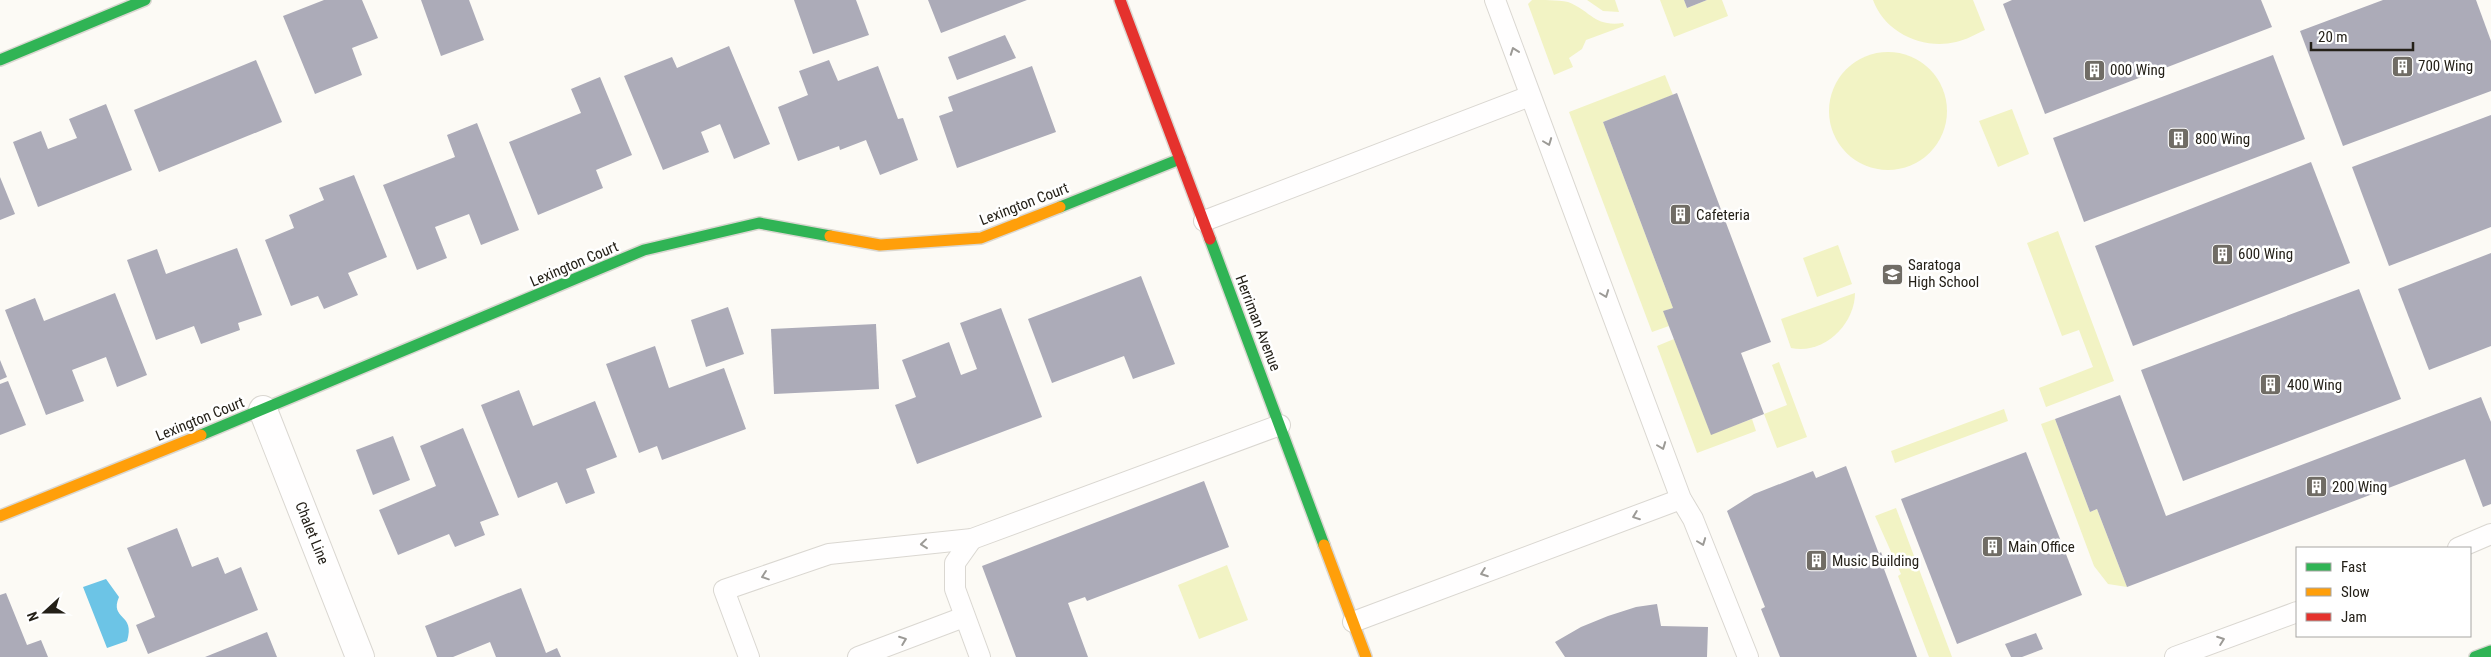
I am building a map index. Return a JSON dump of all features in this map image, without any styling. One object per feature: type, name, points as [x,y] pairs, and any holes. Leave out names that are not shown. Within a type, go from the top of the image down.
[{"type":"street","points":[[0,60],[146,0]]},
{"type":"street","name":"Herriman Avenue","points":[[1120,0],[1366,657]]},
{"type":"street","name":"Lexington Court","points":[[0,516],[263,410],[644,250],[759,223],[880,245],[981,238],[1180,159]]},
{"type":"street","name":"Chalet Line","points":[[263,410],[360,657]]},
{"type":"street","points":[[2475,657],[2491,651]]},
{"type":"lane","points":[[1495,0],[1681,498],[1693,519],[1748,657]]},
{"type":"lane","points":[[1204,221],[1530,96]]},
{"type":"lane","points":[[749,657],[724,590],[829,554],[972,539],[1280,425]]},
{"type":"lane","points":[[1353,622],[1681,498]]},
{"type":"lane","points":[[2460,547],[2491,534]]},
{"type":"lane","points":[[972,539],[955,563],[956,589],[964,617],[980,657]]},
{"type":"lane","points":[[2175,657],[2296,612]]},
{"type":"lane","points":[[858,657],[964,617]]},
{"type":"green space","points":[[1532,0],[1568,2],[1605,23],[1623,23],[1624,26],[1586,40],[1582,49],[1569,58],[1573,67],[1554,75],[1528,4]]},
{"type":"green space","points":[[1587,0],[1615,0],[1619,12],[1603,11]]},
{"type":"green space","points":[[1660,0],[1684,0],[1687,8],[1707,0],[1722,0],[1728,16],[1674,37]]},
{"type":"green space","points":[[1873,0],[1973,0],[1985,30],[1956,42],[1943,44],[1918,41],[1896,30],[1886,22]]},
{"type":"green space","points":[[1888,52],[1911,56],[1930,69],[1943,88],[1947,111],[1943,134],[1930,153],[1911,166],[1888,170],[1865,166],[1846,153],[1833,134],[1829,111],[1833,88],[1846,69],[1865,56]]},
{"type":"green space","points":[[1665,75],[1673,95],[1603,122],[1673,308],[1664,311],[1669,326],[1652,332],[1569,112]]},
{"type":"green space","points":[[2012,109],[2029,154],[1998,167],[1979,121]]},
{"type":"green space","points":[[2058,231],[2114,381],[2046,407],[2039,388],[2093,367],[2079,330],[2062,336],[2027,243]]},
{"type":"green space","points":[[1838,245],[1852,284],[1817,297],[1803,258]]},
{"type":"green space","points":[[1855,293],[1854,305],[1850,316],[1835,335],[1815,347],[1791,348],[1781,319]]},
{"type":"green space","points":[[1674,339],[1711,434],[1752,419],[1756,431],[1697,453],[1657,346]]},
{"type":"green space","points":[[1779,362],[1807,437],[1777,448],[1764,414],[1787,405],[1772,365]]},
{"type":"green space","points":[[2004,409],[2008,421],[1895,463],[1891,451]]},
{"type":"green space","points":[[2055,419],[2090,512],[2097,509],[2127,587],[2108,584],[2094,566],[2041,424]]},
{"type":"green space","points":[[1896,508],[1952,657],[1929,657],[1898,576],[1901,574],[1875,516]]},
{"type":"green space","points":[[1227,565],[1248,620],[1199,639],[1178,585]]},
{"type":"water","points":[[106,579],[119,597],[117,610],[126,621],[129,632],[127,641],[107,648],[83,587]]},
{"type":"building","points":[[324,0],[362,0],[378,38],[352,48],[362,75],[315,94],[283,16]]},
{"type":"building","points":[[421,0],[469,0],[484,40],[441,56]]},
{"type":"building","points":[[794,0],[856,0],[869,35],[813,54]]},
{"type":"building","points":[[928,0],[1027,0],[941,33]]},
{"type":"building","points":[[1684,0],[1707,0],[1687,8]]},
{"type":"building","name":"000 Wing","points":[[2012,0],[2261,0],[2272,27],[2045,114],[2003,4]]},
{"type":"building","name":"700 Wing","points":[[2383,0],[2476,0],[2491,41],[2491,91],[2343,146],[2300,31]]},
{"type":"building","points":[[1005,35],[1016,58],[957,80],[948,57]]},
{"type":"building","points":[[729,46],[770,144],[734,159],[720,124],[701,132],[709,152],[663,170],[624,76],[672,57],[677,68]]},
{"type":"building","name":"800 Wing","points":[[2273,55],[2305,139],[2084,222],[2053,138]]},
{"type":"building","points":[[256,60],[282,122],[159,172],[134,110]]},
{"type":"building","points":[[829,60],[838,81],[878,66],[898,119],[903,118],[918,160],[880,175],[866,140],[840,150],[839,146],[798,161],[778,107],[808,95],[799,71]]},
{"type":"building","points":[[1032,66],[1056,132],[957,168],[939,116],[953,111],[948,97]]},
{"type":"building","points":[[600,77],[632,155],[596,170],[603,188],[538,215],[509,142],[581,113],[571,89]]},
{"type":"building","name":"Cafeteria","points":[[1677,93],[1771,342],[1741,353],[1764,414],[1711,435],[1663,311],[1673,308],[1603,122]]},
{"type":"building","points":[[106,104],[132,170],[38,207],[13,142],[41,131],[48,149],[77,138],[69,119]]},
{"type":"building","points":[[2491,115],[2491,227],[2389,266],[2352,167]]},
{"type":"building","points":[[477,123],[519,230],[481,245],[469,214],[435,227],[447,258],[417,270],[383,185],[455,157],[447,135]]},
{"type":"building","name":"600 Wing","points":[[2311,162],[2350,263],[2133,346],[2095,246]]},
{"type":"building","points":[[354,175],[387,257],[348,273],[358,295],[324,309],[318,296],[291,306],[265,240],[294,228],[289,215],[324,200],[319,188]]},
{"type":"building","points":[[0,177],[15,214],[0,220]]},
{"type":"building","points":[[237,248],[262,315],[238,323],[240,330],[201,344],[194,326],[156,340],[127,260],[157,249],[166,274]]},
{"type":"building","points":[[2491,253],[2491,346],[2429,370],[2398,289]]},
{"type":"building","points":[[1141,276],[1175,364],[1133,379],[1124,356],[1052,383],[1028,319]]},
{"type":"building","name":"400 Wing","points":[[2359,289],[2401,399],[2183,481],[2141,370]]},
{"type":"building","points":[[115,293],[147,375],[117,387],[106,357],[72,370],[84,401],[46,415],[5,310],[35,298],[44,321]]},
{"type":"building","points":[[728,307],[744,354],[706,367],[691,320]]},
{"type":"building","points":[[1001,308],[1042,417],[917,464],[895,405],[916,397],[902,360],[949,342],[961,375],[977,369],[960,323]]},
{"type":"building","points":[[876,324],[879,389],[774,394],[771,329]]},
{"type":"building","points":[[655,346],[669,388],[724,368],[746,429],[662,460],[657,446],[639,453],[606,364]]},
{"type":"building","points":[[0,360],[7,377],[0,380]]},
{"type":"building","points":[[8,381],[26,425],[0,435],[0,384]]},
{"type":"building","points":[[519,390],[533,426],[595,401],[617,457],[586,469],[595,493],[566,504],[557,482],[518,498],[481,405]]},
{"type":"building","name":"200 Wing","points":[[2120,395],[2166,516],[2481,397],[2491,422],[2491,504],[2483,507],[2465,459],[2127,587],[2097,509],[2090,512],[2055,419]]},
{"type":"building","points":[[463,428],[499,515],[480,522],[485,535],[455,547],[449,534],[398,555],[379,510],[436,486],[420,446]]},
{"type":"building","points":[[393,436],[410,480],[373,495],[356,450]]},
{"type":"building","name":"Main Office","points":[[2026,452],[2082,595],[1957,644],[1901,499]]},
{"type":"building","name":"Music Building","points":[[1846,466],[1879,554],[1881,552],[1887,568],[1884,569],[1917,657],[1780,657],[1761,609],[1765,607],[1727,511],[1754,494],[1813,471],[1816,478]]},
{"type":"building","points":[[1204,481],[1229,547],[1087,601],[1085,597],[1068,603],[1088,657],[1016,657],[982,566]]},
{"type":"building","points":[[177,528],[192,567],[218,557],[225,574],[241,567],[258,610],[148,654],[136,625],[155,617],[127,548]]},
{"type":"building","points":[[521,588],[546,653],[557,648],[561,657],[496,657],[490,642],[453,657],[437,657],[425,626]]},
{"type":"building","points":[[6,593],[27,645],[41,640],[48,657],[0,657],[0,595]]},
{"type":"building","points":[[1657,604],[1661,626],[1708,627],[1707,657],[1565,657],[1555,642],[1581,627],[1608,616],[1636,607]]},
{"type":"building","points":[[267,632],[277,657],[205,657]]},
{"type":"building","points":[[2036,633],[2043,649],[2022,657],[2011,657],[2005,644]]},
{"type":"traffic: fast","points":[[0,60],[145,0]]},
{"type":"traffic: fast","points":[[1060,207],[1180,159]]},
{"type":"traffic: fast","points":[[201,435],[644,250],[759,223],[830,236]]},
{"type":"traffic: fast","points":[[1210,239],[1324,545]]},
{"type":"traffic: fast","points":[[2475,657],[2491,651]]},
{"type":"traffic: slow","points":[[830,236],[880,245],[981,238],[1060,207]]},
{"type":"traffic: slow","points":[[0,516],[201,435]]},
{"type":"traffic: slow","points":[[1324,545],[1366,657]]},
{"type":"traffic: jam","points":[[1120,0],[1210,239]]},
{"type":"place","name":"700 Wing","points":[[2402,66]]},
{"type":"place","name":"000 Wing","points":[[2094,70]]},
{"type":"place","name":"800 Wing","points":[[2179,139]]},
{"type":"place","name":"Cafeteria","points":[[1680,215]]},
{"type":"place","name":"600 Wing","points":[[2222,254]]},
{"type":"place","name":"Saratoga High School","points":[[1892,274]]},
{"type":"place","name":"400 Wing","points":[[2271,385]]},
{"type":"place","name":"200 Wing","points":[[2316,487]]},
{"type":"place","name":"Main Office","points":[[1992,547]]},
{"type":"place","name":"Music Building","points":[[1816,561]]}]
